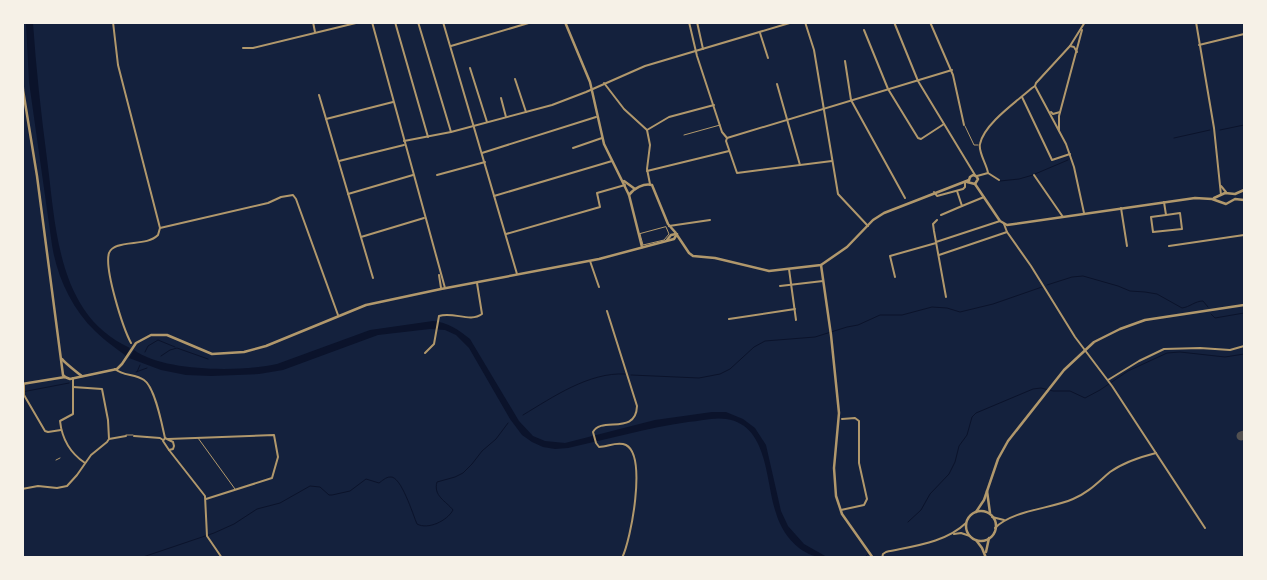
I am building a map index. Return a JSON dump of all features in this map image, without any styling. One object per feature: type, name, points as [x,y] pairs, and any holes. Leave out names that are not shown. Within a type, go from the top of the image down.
[{"type":"street","points":[[113,22],[118,64],[160,228],[158,235],[152,240],[119,245],[109,253],[110,275],[123,324],[131,343]]},
{"type":"street","points":[[313,22],[316,33]]},
{"type":"street","points":[[243,48],[253,48],[360,22]]},
{"type":"street","points":[[372,22],[443,288]]},
{"type":"street","points":[[395,22],[428,137]]},
{"type":"street","points":[[418,22],[451,132]]},
{"type":"street","points":[[443,22],[517,275]]},
{"type":"street","points":[[450,46],[532,22]]},
{"type":"street","points":[[565,22],[588,77],[602,138],[623,180],[635,189]]},
{"type":"street","points":[[690,22],[696,50],[720,125],[727,138],[729,152],[737,173],[832,161]]},
{"type":"street","points":[[697,22],[703,49]]},
{"type":"street","points":[[339,161],[552,105],[638,68],[793,22]]},
{"type":"street","points":[[805,22],[814,50],[839,196],[868,226]]},
{"type":"street","points":[[894,22],[918,79],[977,179],[983,195],[1004,224],[1007,232],[1036,274],[1081,347],[1108,380],[1205,528]]},
{"type":"street","points":[[930,22],[952,70],[966,131],[974,145],[979,145]]},
{"type":"street","points":[[999,180],[988,174],[979,145],[982,135],[1022,96],[1036,86],[1036,83],[1070,46],[1085,22]]},
{"type":"street","points":[[1196,22],[1214,128],[1221,186],[1220,199],[1222,202]]},
{"type":"street","points":[[1060,132],[1058,120],[1082,28]]},
{"type":"street","points":[[864,30],[888,89],[919,138],[944,124]]},
{"type":"street","points":[[760,33],[768,58]]},
{"type":"street","points":[[1199,45],[1244,34]]},
{"type":"street","points":[[1070,46],[1074,47],[1077,52]]},
{"type":"street","points":[[845,61],[851,100],[907,203]]},
{"type":"street","points":[[943,71],[949,64]]},
{"type":"street","points":[[470,68],[487,122]]},
{"type":"street","points":[[727,138],[943,71],[952,70]]},
{"type":"street","points":[[22,75],[23,91],[38,176],[62,371],[72,386],[101,388],[108,420],[109,439],[108,442],[91,455],[70,484],[64,487],[38,486],[22,489]]},
{"type":"street","points":[[516,79],[526,112]]},
{"type":"street","points":[[604,84],[623,109],[647,130],[650,145],[647,171],[650,184],[654,187],[669,226],[677,234],[688,253],[693,256],[717,257],[766,271],[821,266],[848,247],[868,226],[884,213],[928,194],[988,174]]},
{"type":"street","points":[[778,84],[800,165]]},
{"type":"street","points":[[1036,86],[1070,154],[1084,213]]},
{"type":"street","points":[[319,95],[373,278]]},
{"type":"street","points":[[1022,96],[1052,160],[1070,154]]},
{"type":"street","points":[[501,98],[506,117]]},
{"type":"street","points":[[326,119],[393,102]]},
{"type":"street","points":[[647,130],[669,117],[714,105]]},
{"type":"street","points":[[1049,111],[1053,114],[1061,112]]},
{"type":"street","points":[[482,154],[596,117]]},
{"type":"street","points":[[684,136],[720,125]]},
{"type":"street","points":[[573,148],[602,138]]},
{"type":"street","points":[[647,171],[729,152]]},
{"type":"street","points":[[494,196],[612,161]]},
{"type":"street","points":[[437,175],[484,162]]},
{"type":"street","points":[[348,194],[413,175]]},
{"type":"street","points":[[1034,175],[1063,216]]},
{"type":"street","points":[[958,184],[969,181],[971,176],[977,179]]},
{"type":"street","points":[[934,192],[938,196],[956,191],[965,188],[965,182]]},
{"type":"street","points":[[627,184],[642,247]]},
{"type":"street","points":[[505,234],[600,207],[596,193],[627,184]]},
{"type":"street","points":[[629,195],[635,189],[650,184]]},
{"type":"street","points":[[1221,186],[1226,192],[1235,194],[1244,190]]},
{"type":"street","points":[[956,191],[962,206]]},
{"type":"street","points":[[1212,199],[1226,192]]},
{"type":"street","points":[[160,228],[268,203],[281,197],[293,195],[338,315]]},
{"type":"street","points":[[942,215],[983,195]]},
{"type":"street","points":[[1004,224],[1197,198],[1212,199],[1226,204],[1235,199],[1244,200]]},
{"type":"street","points":[[1164,202],[1166,215]]},
{"type":"street","points":[[1121,208],[1127,246]]},
{"type":"street","points":[[1180,214],[1182,229],[1153,232],[1151,217],[1166,215],[1180,214]]},
{"type":"street","points":[[361,236],[424,218]]},
{"type":"street","points":[[669,226],[710,220]]},
{"type":"street","points":[[937,220],[933,224],[946,297]]},
{"type":"street","points":[[895,277],[890,256],[936,243],[1000,221]]},
{"type":"street","points":[[666,227],[669,234],[664,240],[643,245],[640,234],[659,229],[666,227]]},
{"type":"street","points":[[938,256],[1007,232]]},
{"type":"street","points":[[61,430],[45,431],[24,392],[23,384],[73,378],[115,370],[119,368],[142,338],[159,334],[166,335],[212,354],[244,352],[266,346],[366,305],[443,288],[590,261],[674,239],[677,234]]},
{"type":"street","points":[[666,241],[671,235],[677,234]]},
{"type":"street","points":[[1169,246],[1244,235]]},
{"type":"street","points":[[674,239],[682,244]]},
{"type":"street","points":[[590,261],[599,287]]},
{"type":"street","points":[[821,266],[831,335],[839,416],[834,476],[836,496],[841,510],[873,558]]},
{"type":"street","points":[[789,269],[796,320]]},
{"type":"street","points":[[780,286],[823,281]]},
{"type":"street","points":[[425,353],[434,344],[439,316],[444,314],[471,317],[481,315],[483,312],[477,283]]},
{"type":"street","points":[[951,534],[966,523],[982,504],[998,459],[1008,441],[1064,370],[1094,342],[1120,329],[1145,320],[1244,305]]},
{"type":"street","points":[[729,319],[795,309]]},
{"type":"street","points":[[607,312],[637,402],[636,415],[631,421],[597,428],[593,433],[596,443],[600,447],[616,444],[625,445],[634,457],[636,498],[629,538],[622,558]]},
{"type":"street","points":[[1108,380],[1139,361],[1164,349],[1200,348],[1230,350],[1244,346]]},
{"type":"street","points":[[61,358],[83,376]]},
{"type":"street","points":[[55,380],[66,366],[71,366]]},
{"type":"street","points":[[119,368],[123,374]]},
{"type":"street","points":[[115,370],[140,378],[148,383],[169,450],[206,499],[205,530],[222,558]]},
{"type":"street","points":[[76,372],[72,386],[73,414],[60,421],[61,430],[68,448],[85,464]]},
{"type":"street","points":[[841,510],[864,505],[868,499],[859,463],[859,421],[855,418],[842,420]]},
{"type":"street","points":[[166,439],[274,435],[278,457],[272,478],[206,499]]},
{"type":"street","points":[[109,439],[134,436],[161,438],[173,442]]},
{"type":"street","points":[[173,453],[175,438]]},
{"type":"street","points":[[198,438],[235,490]]},
{"type":"street","points":[[169,450],[173,449]]},
{"type":"street","points":[[986,557],[989,538],[995,528],[1004,520],[1071,500],[1082,495],[1122,465],[1156,454]]},
{"type":"street","points":[[56,460],[60,458]]},
{"type":"street","points":[[988,490],[991,516],[995,528]]},
{"type":"street","points":[[976,512],[985,512],[1004,520]]},
{"type":"street","points":[[966,523],[970,536]]},
{"type":"street","points":[[882,558],[882,555],[886,552],[961,533],[976,540],[986,557]]},
{"type":"street","points":[[976,540],[989,538]]},
{"type":"water","points":[[26,23],[33,23],[39,91],[54,213],[64,267],[74,292],[88,314],[106,333],[130,348],[126,356],[99,335],[79,313],[67,292],[54,257],[29,82]]},
{"type":"water","points":[[433,321],[453,327],[470,339],[519,421],[533,436],[545,441],[565,443],[655,420],[712,412],[726,412],[743,419],[755,428],[766,445],[781,511],[788,526],[804,544],[827,557],[815,556],[806,552],[788,537],[776,513],[767,471],[758,443],[740,423],[726,419],[707,419],[658,427],[568,448],[555,449],[543,447],[522,435],[510,419],[469,348],[456,335],[445,330],[430,329],[378,335],[283,370],[259,374],[186,375],[161,370],[129,358],[134,350],[164,363],[183,366],[224,369],[262,367],[277,364],[370,330]]},
{"type":"waterway","points":[[1220,130],[1244,125]]},
{"type":"waterway","points":[[1174,138],[1210,130]]},
{"type":"waterway","points":[[1035,174],[1068,160]]},
{"type":"waterway","points":[[1000,181],[1033,175]]},
{"type":"waterway","points":[[1047,285],[1072,277],[1083,276],[1130,291],[1157,294],[1182,308],[1203,301],[1208,307]]},
{"type":"waterway","points":[[631,375],[699,378],[720,374],[730,369],[754,347],[765,341],[815,337],[858,325],[880,315],[902,315],[932,307],[947,308],[960,312],[993,304],[1042,287]]},
{"type":"waterway","points":[[1211,314],[1215,318],[1244,313]]},
{"type":"waterway","points":[[145,352],[148,346],[158,340],[175,347]]},
{"type":"waterway","points":[[161,356],[177,348],[208,359]]},
{"type":"waterway","points":[[908,522],[921,510],[930,494],[949,474],[955,462],[959,446],[967,435],[972,417],[976,413],[1033,389],[1070,391],[1085,398],[1128,371],[1167,353],[1180,352],[1225,357],[1244,354]]},
{"type":"waterway","points":[[137,372],[140,365]]},
{"type":"waterway","points":[[136,372],[147,368]]},
{"type":"waterway","points":[[523,415],[585,381],[612,374],[625,374]]},
{"type":"waterway","points":[[22,392],[69,383]]},
{"type":"waterway","points":[[140,558],[214,533],[234,524],[257,509],[280,503],[310,486],[320,487],[329,495],[332,495],[350,491],[366,479],[379,483],[387,478],[394,478],[402,489],[417,524],[421,526],[432,525],[442,521],[453,510],[438,495],[437,482],[463,473],[482,451],[496,439],[508,423]]},
{"type":"waterway","points":[[864,558],[868,554]]}]
